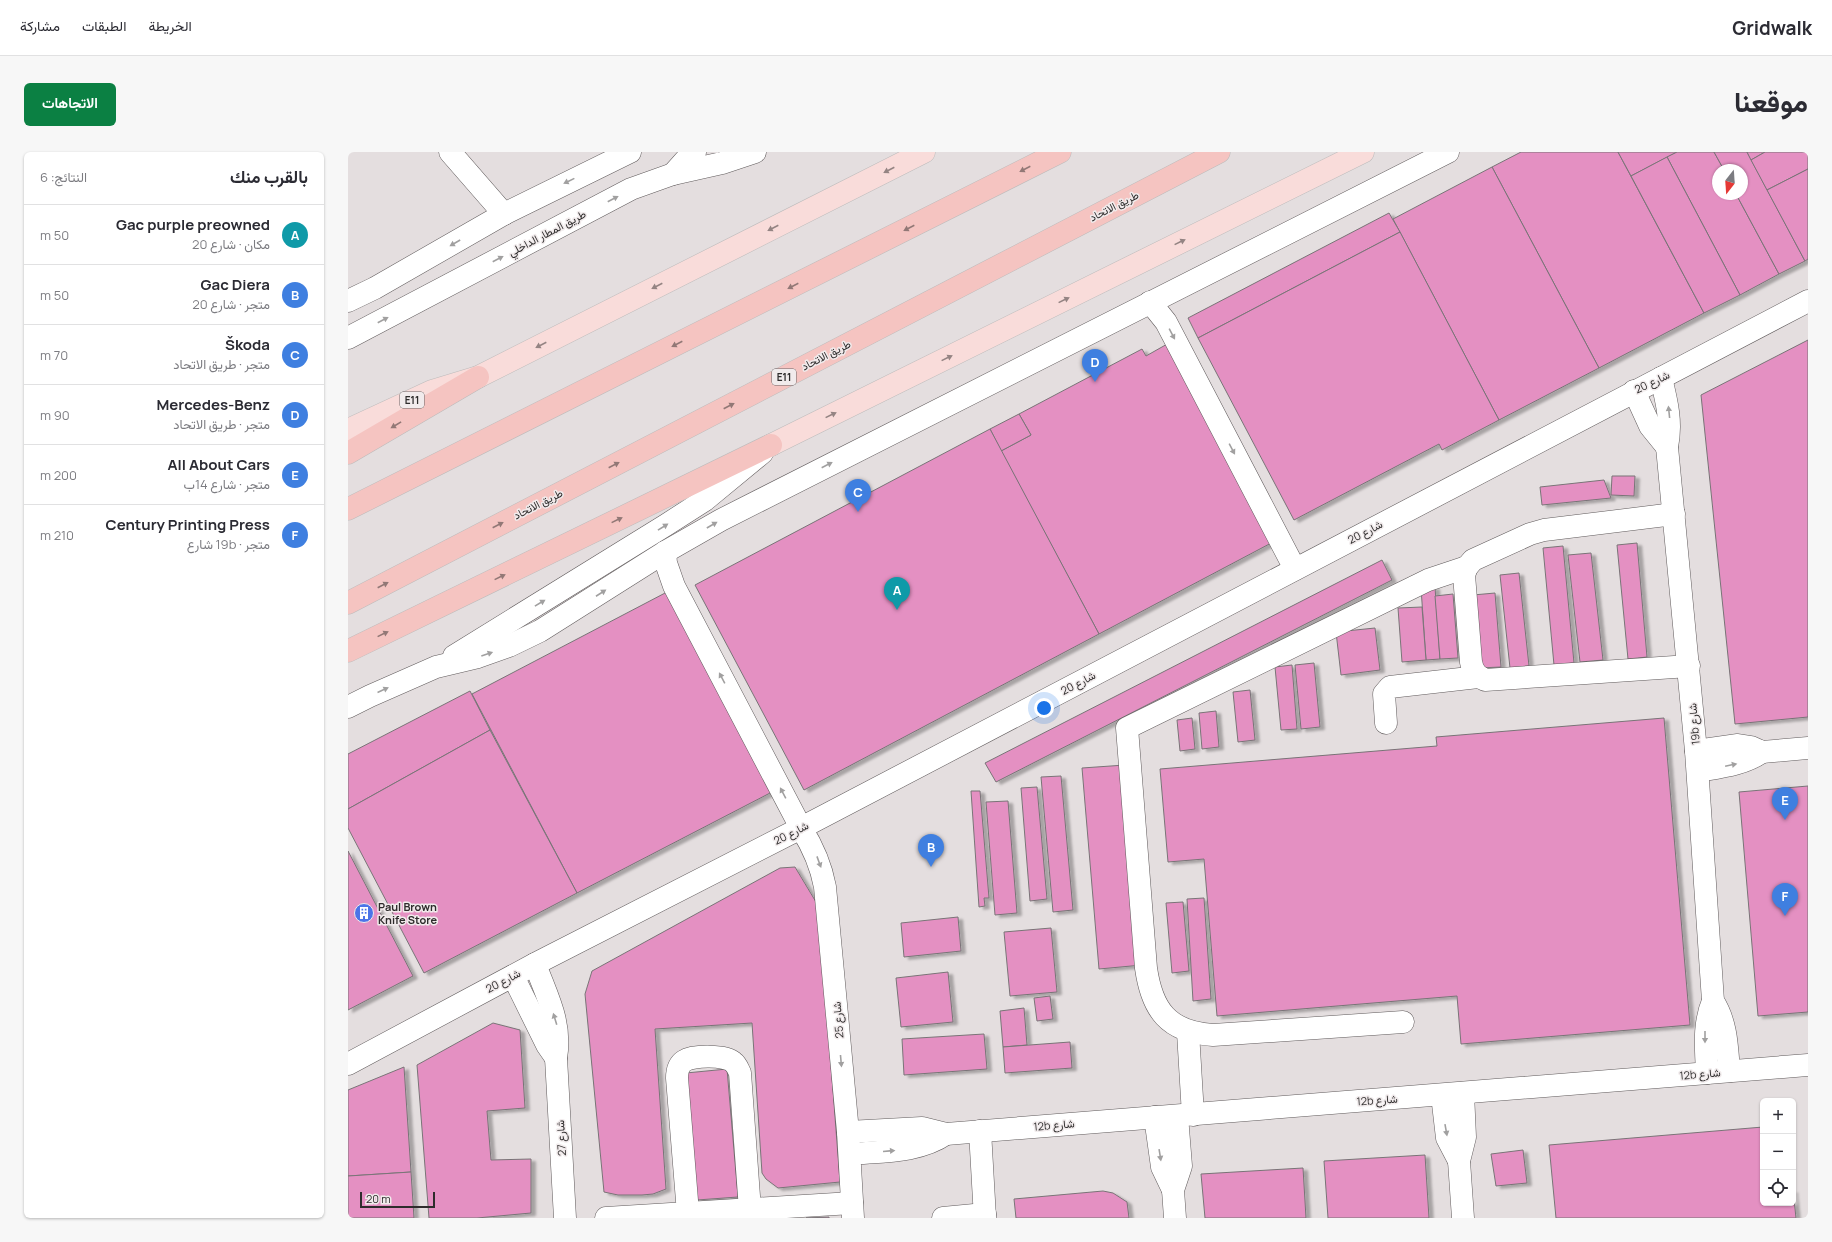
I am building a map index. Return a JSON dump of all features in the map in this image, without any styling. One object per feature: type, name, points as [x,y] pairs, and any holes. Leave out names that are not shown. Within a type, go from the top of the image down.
[{"type":"highway","points":[[348,509],[1060,152]]},
{"type":"highway","name":"طريق الاتحاد","points":[[348,603],[1219,152]]},
{"type":"highway","points":[[348,453],[478,377]]},
{"type":"highway","points":[[348,651],[771,445]]},
{"type":"main road","name":"E11","points":[[348,430],[432,392],[478,377],[924,152]]},
{"type":"main road","points":[[771,445],[1363,152]]},
{"type":"street","points":[[450,152],[504,214]]},
{"type":"street","points":[[348,301],[376,288],[504,214],[630,152]]},
{"type":"street","points":[[673,174],[690,155],[695,152]]},
{"type":"street","name":"طريق المطار الداخلي","points":[[348,338],[631,189],[673,174],[722,163],[755,152]]},
{"type":"street","points":[[436,667],[478,657],[509,646],[540,632],[665,552],[721,520],[1448,152]]},
{"type":"street","name":"شارع 20","points":[[348,1064],[535,964],[801,828],[1808,301]]},
{"type":"street","points":[[1150,302],[1166,322],[1295,569]]},
{"type":"street","name":"19b شارع","points":[[1661,378],[1668,403],[1670,420],[1670,433],[1667,447],[1697,761],[1713,1001],[1708,1012],[1706,1025],[1707,1073]]},
{"type":"street","points":[[1634,391],[1650,426],[1667,447]]},
{"type":"street","points":[[348,707],[436,667],[666,525],[710,495],[771,445]]},
{"type":"street","points":[[1478,677],[1473,670],[1471,662],[1464,584],[1464,575],[1467,567],[1473,560],[1530,534],[1544,530],[1674,514]]},
{"type":"street","name":"شارع 25","points":[[665,552],[666,563],[674,586],[817,856],[825,887],[850,1154],[853,1211]]},
{"type":"street","points":[[1403,1022],[1213,1035],[1188,1032],[1165,1017],[1156,1006],[1150,994],[1147,980],[1127,728],[1428,580],[1467,567]]},
{"type":"street","points":[[1386,724],[1384,694],[1386,689],[1390,687],[1478,677],[1486,680],[1494,680],[1689,666]]},
{"type":"street","points":[[1697,761],[1741,763],[1752,759],[1762,752],[1808,748]]},
{"type":"street","name":"شارع 27","points":[[535,964],[557,1026],[558,1037],[556,1058],[565,1218]]},
{"type":"street","name":"شارع 27","points":[[513,976],[547,1045],[556,1058]]},
{"type":"street","name":"19b شارع","points":[[1713,1001],[1720,1011],[1724,1023],[1729,1071]]},
{"type":"street","points":[[1173,1190],[1181,1166],[1185,1115],[1188,1032]]},
{"type":"street","points":[[688,1213],[677,1072],[683,1062],[694,1058],[722,1057],[734,1062],[738,1067],[740,1073],[750,1210]]},
{"type":"street","name":"12b شارع","points":[[848,1132],[922,1128],[946,1134],[980,1132],[1808,1065]]},
{"type":"street","points":[[1452,1094],[1447,1138],[1459,1161],[1462,1218]]},
{"type":"street","points":[[1155,1117],[1162,1167],[1173,1190],[1175,1218]]},
{"type":"street","points":[[943,1218],[985,1216],[980,1132]]},
{"type":"street","name":"12b شارع","points":[[850,1154],[912,1148],[936,1141],[946,1134]]},
{"type":"street","points":[[606,1218],[750,1210],[853,1211]]},
{"type":"building","points":[[1521,152],[1618,152],[1704,313],[1599,368],[1492,167]]},
{"type":"building","points":[[1618,152],[1677,152],[1631,176]]},
{"type":"building","points":[[1677,152],[1714,152],[1721,164],[1712,164],[1712,200],[1739,200],[1779,274],[1740,295],[1667,157]]},
{"type":"building","points":[[1714,152],[1747,152],[1805,261],[1779,274],[1739,200],[1748,200],[1748,164],[1721,164]]},
{"type":"building","points":[[1747,152],[1765,152],[1751,160]]},
{"type":"building","points":[[1765,152],[1808,152],[1808,169],[1767,190],[1751,160]]},
{"type":"building","points":[[1667,157],[1740,295],[1704,313],[1631,176]]},
{"type":"building","points":[[1492,167],[1599,368],[1499,420],[1393,219]]},
{"type":"building","points":[[1808,169],[1808,259],[1805,261],[1767,190]]},
{"type":"building","points":[[1389,213],[1400,232],[1198,338],[1188,318]]},
{"type":"building","points":[[1400,232],[1499,420],[1442,450],[1439,444],[1294,520],[1198,338]]},
{"type":"building","points":[[1808,340],[1808,717],[1735,724],[1701,395]]},
{"type":"building","points":[[1169,343],[1275,541],[1099,634],[1001,451],[1031,435],[1019,414],[1142,349],[1146,356]]},
{"type":"building","points":[[1019,414],[1031,435],[1001,451],[990,429]]},
{"type":"building","points":[[990,429],[1099,634],[804,790],[695,585]]},
{"type":"building","points":[[1612,476],[1635,476],[1634,496],[1611,495]]},
{"type":"building","points":[[1604,480],[1611,498],[1542,505],[1540,487]]},
{"type":"building","points":[[1637,543],[1647,657],[1628,659],[1617,545]]},
{"type":"building","points":[[1563,546],[1574,663],[1554,665],[1543,548]]},
{"type":"building","points":[[1591,553],[1603,660],[1580,662],[1568,555]]},
{"type":"building","points":[[1382,560],[1392,580],[996,782],[985,763]]},
{"type":"building","points":[[1519,573],[1529,666],[1510,668],[1500,575]]},
{"type":"building","points":[[1435,587],[1440,659],[1426,660],[1421,588]]},
{"type":"building","points":[[667,592],[772,792],[577,893],[472,694]]},
{"type":"building","points":[[1495,593],[1501,667],[1479,668],[1473,595]]},
{"type":"building","points":[[1453,594],[1458,658],[1440,659],[1435,596]]},
{"type":"building","points":[[1422,607],[1426,660],[1402,662],[1398,608]]},
{"type":"building","points":[[1375,628],[1380,670],[1341,675],[1336,632]]},
{"type":"building","points":[[1314,663],[1320,727],[1301,729],[1295,665]]},
{"type":"building","points":[[1292,665],[1297,729],[1281,730],[1275,667]]},
{"type":"building","points":[[1250,690],[1255,740],[1238,742],[1233,692]]},
{"type":"building","points":[[470,691],[490,730],[348,809],[348,754]]},
{"type":"building","points":[[1216,711],[1219,747],[1202,749],[1199,713]]},
{"type":"building","points":[[1192,718],[1195,749],[1180,751],[1177,720]]},
{"type":"building","points":[[1664,718],[1690,1025],[1461,1044],[1457,996],[1217,1016],[1204,859],[1168,862],[1160,769],[1437,746],[1436,737]]},
{"type":"building","points":[[490,730],[577,893],[424,973],[348,828],[348,809]]},
{"type":"building","points":[[1125,765],[1142,965],[1099,969],[1082,768]]},
{"type":"building","points":[[1061,776],[1073,910],[1053,912],[1041,777]]},
{"type":"building","points":[[1808,786],[1808,1012],[1758,1016],[1739,792]]},
{"type":"building","points":[[1037,787],[1047,899],[1030,901],[1021,788]]},
{"type":"building","points":[[971,791],[980,791],[989,898],[984,898],[985,906],[979,907]]},
{"type":"building","points":[[1008,801],[1017,913],[995,915],[986,802]]},
{"type":"building","name":"Paul Brown Knife Store","points":[[348,851],[413,976],[348,1010]]},
{"type":"building","points":[[795,867],[819,907],[840,1182],[778,1188],[766,1179],[762,1173],[752,1023],[655,1029],[666,1189],[653,1194],[642,1195],[618,1195],[604,1192],[585,994],[592,971],[780,868]]},
{"type":"building","points":[[1204,898],[1211,999],[1193,1001],[1187,899]]},
{"type":"building","points":[[1183,902],[1189,971],[1172,973],[1166,903]]},
{"type":"building","points":[[958,917],[961,951],[904,957],[901,923]]},
{"type":"building","points":[[1051,928],[1057,992],[1010,996],[1004,932]]},
{"type":"building","points":[[948,972],[953,1022],[901,1027],[896,978]]},
{"type":"building","points":[[1050,996],[1053,1019],[1037,1021],[1034,998]]},
{"type":"building","points":[[1024,1008],[1027,1045],[1003,1047],[1000,1011]]},
{"type":"building","points":[[493,1023],[520,1030],[525,1108],[487,1111],[491,1160],[531,1159],[531,1213],[477,1218],[429,1218],[417,1065]]},
{"type":"building","points":[[984,1034],[987,1069],[904,1075],[902,1039]]},
{"type":"building","points":[[1070,1042],[1072,1068],[1005,1073],[1003,1047]]},
{"type":"building","points":[[404,1067],[411,1172],[348,1176],[348,1090]]},
{"type":"building","points":[[727,1069],[738,1197],[697,1200],[686,1073]]},
{"type":"building","points":[[1760,1127],[1760,1206],[1795,1206],[1796,1218],[1556,1218],[1549,1145]]},
{"type":"building","points":[[1523,1150],[1527,1183],[1496,1186],[1491,1154]]},
{"type":"building","points":[[1425,1155],[1429,1218],[1328,1218],[1324,1161]]},
{"type":"building","points":[[1303,1168],[1306,1218],[1205,1218],[1201,1174]]},
{"type":"building","points":[[411,1172],[414,1218],[348,1218],[348,1176]]},
{"type":"building","points":[[1103,1191],[1113,1193],[1127,1202],[1129,1218],[1016,1218],[1014,1199]]},
{"type":"building","points":[[829,1217],[829,1218],[806,1218]]},
{"type":"place","name":"Mercedes-Benz","points":[[1095,382]]},
{"type":"place","name":"Škoda","points":[[858,512]]},
{"type":"place","name":"Gac purple preowned","points":[[897,610]]},
{"type":"place","name":"All About Cars","points":[[1785,820]]},
{"type":"place","name":"Gac Diera","points":[[931,867]]},
{"type":"place","name":"Paul Brown Knife Store","points":[[364,913]]},
{"type":"place","name":"Century Printing Press","points":[[1785,916]]}]
